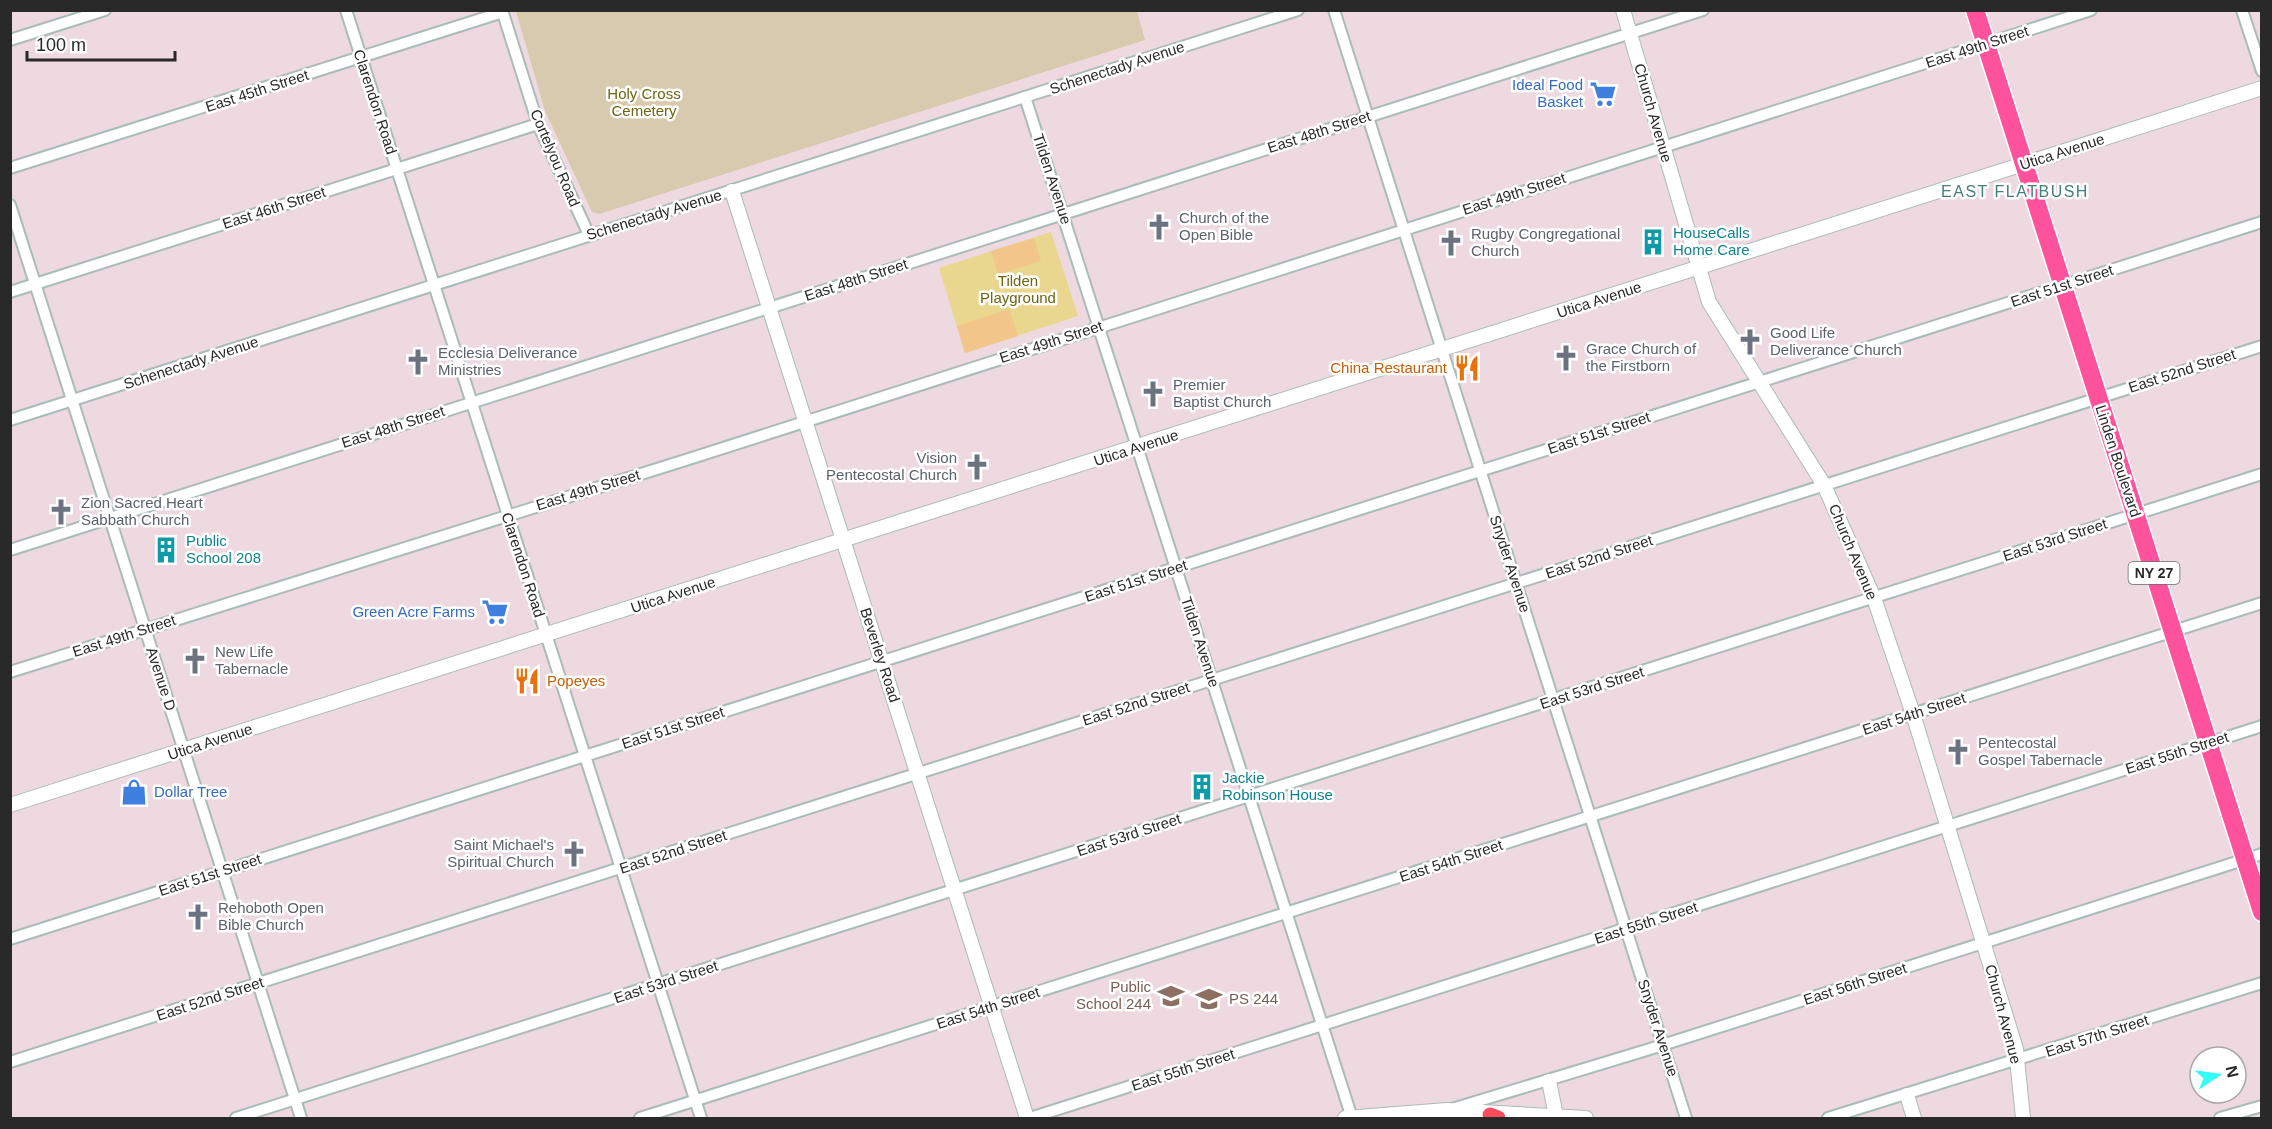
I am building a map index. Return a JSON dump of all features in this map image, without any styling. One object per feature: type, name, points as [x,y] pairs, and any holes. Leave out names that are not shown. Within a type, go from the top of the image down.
[{"type":"highway","name":"Linden Boulevard","points":[[1974,10],[2208,743],[2253,857],[2262,912]]},
{"type":"main road","name":"Church Avenue","points":[[1623,10],[1709,302],[1824,485],[1874,598],[1913,714],[1984,943],[2017,1061],[2023,1119]]},
{"type":"main road","name":"Utica Avenue","points":[[10,805],[2262,88]]},
{"type":"main road","name":"Beverley Road","points":[[732,191],[1028,1119]]},
{"type":"main road","points":[[1549,1081],[1556,1116]]},
{"type":"main road","points":[[1907,1095],[1914,1119]]},
{"type":"main road","points":[[1349,1118],[1447,1110],[1494,1117],[1556,1116],[1586,1119]]},
{"type":"street","points":[[10,40],[105,10]]},
{"type":"street","name":"Clarendon Road","points":[[346,10],[701,1119]]},
{"type":"street","name":"Schenectady Avenue","points":[[10,420],[1298,10]]},
{"type":"street","name":"Snyder Avenue","points":[[1334,10],[1686,1119]]},
{"type":"street","name":"East 48th Street","points":[[10,550],[1703,10]]},
{"type":"street","name":"East 49th Street","points":[[10,672],[2091,10]]},
{"type":"street","points":[[2242,10],[2262,71]]},
{"type":"street","name":"East 45th Street","points":[[10,168],[503,11]]},
{"type":"street","name":"Cortelyou Road","points":[[503,11],[538,124],[589,235]]},
{"type":"street","name":"Tilden Avenue","points":[[1026,97],[1322,1026],[1349,1118]]},
{"type":"street","name":"East 46th Street","points":[[10,292],[538,124]]},
{"type":"street","name":"Avenue D","points":[[10,205],[301,1119]]},
{"type":"street","name":"East 51st Street","points":[[10,939],[2262,222]]},
{"type":"street","name":"East 52nd Street","points":[[10,1062],[2262,346]]},
{"type":"street","name":"East 53rd Street","points":[[236,1119],[2262,474]]},
{"type":"street","name":"East 54th Street","points":[[640,1119],[2262,603]]},
{"type":"street","name":"East 55th Street","points":[[1028,1119],[2262,726]]},
{"type":"street","name":"East 56th Street","points":[[1447,1110],[1664,1045],[2253,857]]},
{"type":"street","name":"East 57th Street","points":[[1828,1119],[2262,983]]},
{"type":"street","points":[[2220,1119],[2262,1106]]},
{"type":"green space","name":"Holy Cross Cemetery","points":[[516,11],[1137,11],[1145,40],[599,214],[592,212],[545,111]]},
{"type":"green space","name":"Tilden Playground","points":[[1051,232],[1078,316],[965,353],[939,268]]},
{"type":"shaded area","points":[[1034,238],[1041,261],[998,274],[991,251]]},
{"type":"shaded area","points":[[1009,309],[1018,336],[965,353],[957,326]]},
{"type":"place","name":"Ideal Food Basket","points":[[1603,94]]},
{"type":"place","name":"Church of the Open Bible","points":[[1159,227]]},
{"type":"place","name":"HouseCalls Home Care","points":[[1653,242]]},
{"type":"place","name":"Rugby Congregational Church","points":[[1451,243]]},
{"type":"place","name":"Good Life Deliverance Church","points":[[1750,342]]},
{"type":"place","name":"Grace Church of the Firstborn","points":[[1566,358]]},
{"type":"place","name":"Ecclesia Deliverance Ministries","points":[[418,362]]},
{"type":"place","name":"China Restaurant","points":[[1467,368]]},
{"type":"place","name":"Premier Baptist Church","points":[[1153,394]]},
{"type":"place","name":"Vision Pentecostal Church","points":[[977,467]]},
{"type":"place","name":"Zion Sacred Heart Sabbath Church","points":[[61,512]]},
{"type":"place","name":"Public School 208","points":[[166,550]]},
{"type":"place","name":"Green Acre Farms","points":[[495,612]]},
{"type":"place","name":"New Life Tabernacle","points":[[195,661]]},
{"type":"place","name":"Popeyes","points":[[527,681]]},
{"type":"place","name":"Pentecostal Gospel Tabernacle","points":[[1958,752]]},
{"type":"place","name":"Jackie Robinson House","points":[[1202,787]]},
{"type":"place","name":"Dollar Tree","points":[[134,792]]},
{"type":"place","name":"Saint Michael's Spiritual Church","points":[[574,854]]},
{"type":"place","name":"Rehoboth Open Bible Church","points":[[198,917]]},
{"type":"place","name":"Public School 244","points":[[1171,996]]},
{"type":"place","name":"PS 244","points":[[1209,999]]},
{"type":"district","name":"EAST FLATBUSH","points":[[2015,191]]}]
